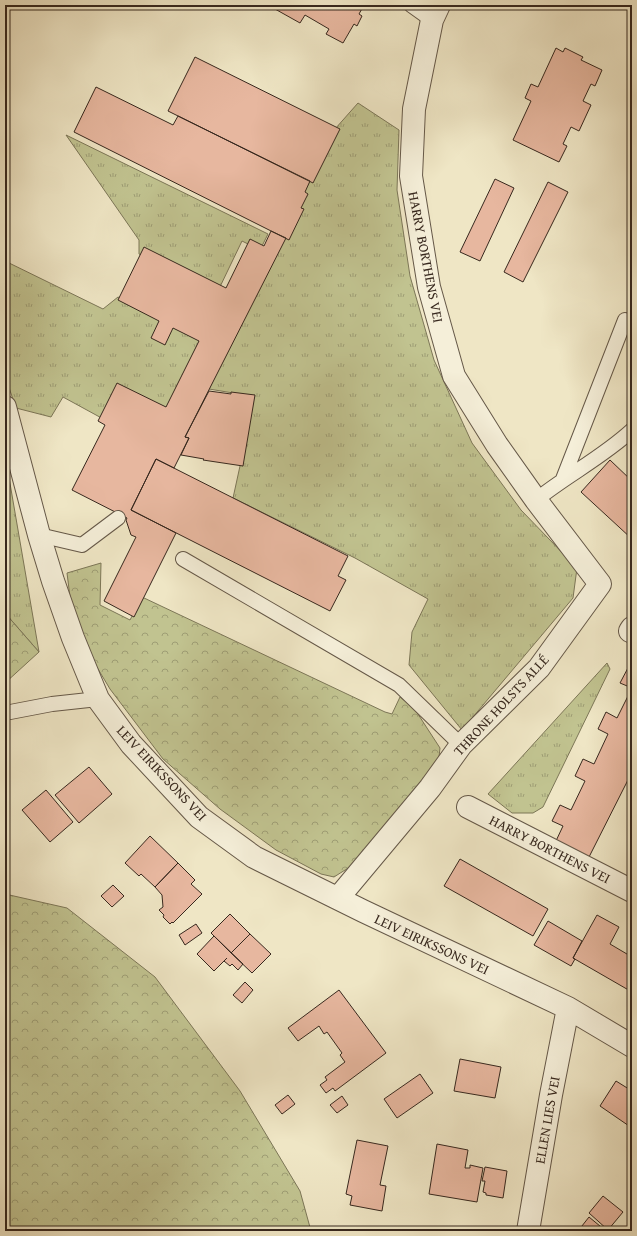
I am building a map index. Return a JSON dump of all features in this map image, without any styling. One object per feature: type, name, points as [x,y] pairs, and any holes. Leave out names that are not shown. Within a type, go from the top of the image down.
[{"type":"street","name":"HARRY BORTHENS VEI","points":[[436,12],[414,109],[411,176],[429,287],[454,376],[497,445],[536,500],[600,584]]},
{"type":"street","name":"LEIV EIRIKSSONS VEI","points":[[5,407],[53,582],[98,699],[131,744],[199,817],[254,856],[338,898],[568,1008],[632,1046]]},
{"type":"street","name":"THRONE HOLSTS ALLÉ","points":[[338,898],[430,788],[461,745],[539,668],[600,584]]},
{"type":"street","name":"HARRY BORTHENS VEI","points":[[468,807],[632,891]]},
{"type":"street","name":"ELLEN LIES VEI","points":[[528,1231],[551,1095],[568,1008]]},
{"type":"lane","points":[[411,5],[436,12]]},
{"type":"lane","points":[[563,479],[625,320]]},
{"type":"lane","points":[[536,500],[563,479],[620,441],[632,430]]},
{"type":"lane","points":[[39,535],[82,545],[118,518]]},
{"type":"lane","points":[[183,559],[399,685],[461,745]]},
{"type":"lane","points":[[5,713],[52,704],[98,699]]},
{"type":"green space","points":[[358,103],[399,130],[397,190],[410,276],[434,360],[472,443],[521,510],[577,568],[573,598],[462,730],[409,665],[412,632],[428,599],[355,558],[233,498],[240,466],[251,396],[209,389],[335,129]]},
{"type":"green space","points":[[66,135],[268,234],[260,250],[242,241],[217,293],[139,254],[139,240]]},
{"type":"green space","points":[[5,261],[103,309],[118,297],[202,338],[164,416],[107,421],[63,397],[51,417],[16,408],[5,376]]},
{"type":"green space","points":[[5,460],[7,466],[39,652],[5,613]]},
{"type":"green space","points":[[101,563],[100,605],[130,620],[142,597],[385,712],[392,714],[400,697],[414,708],[440,748],[438,766],[353,865],[334,877],[321,874],[276,850],[220,809],[163,759],[110,689],[74,629],[67,573]]},
{"type":"green space","points":[[5,613],[39,652],[5,683]]},
{"type":"green space","points":[[607,663],[610,669],[543,807],[533,813],[512,813],[488,794]]},
{"type":"green space","points":[[5,894],[67,908],[155,977],[240,1091],[300,1191],[311,1231],[5,1231]]},
{"type":"building","points":[[277,5],[364,5],[359,14],[362,16],[357,26],[354,24],[343,43],[326,34],[329,29],[305,15],[300,23],[275,9]]},
{"type":"building","points":[[556,48],[563,52],[565,48],[583,57],[581,60],[602,70],[595,86],[591,84],[583,101],[591,105],[579,131],[571,127],[563,144],[567,146],[559,162],[513,140],[531,101],[525,98],[531,84],[538,87]]},
{"type":"building","points":[[195,57],[340,129],[313,183],[168,111]]},
{"type":"building","points":[[96,87],[173,125],[178,116],[310,181],[305,192],[308,194],[301,208],[304,209],[289,240],[74,132]]},
{"type":"building","points":[[495,179],[514,188],[480,261],[460,252]]},
{"type":"building","points":[[548,182],[568,192],[523,282],[504,272]]},
{"type":"building","points":[[271,231],[286,238],[185,437],[189,438],[174,468],[156,459],[131,510],[176,533],[134,617],[104,601],[136,537],[131,535],[126,520],[127,518],[72,490],[105,425],[98,421],[117,383],[166,407],[199,341],[173,328],[165,345],[151,338],[159,321],[118,300],[144,247],[226,288],[250,239],[264,246]]},
{"type":"building","points":[[209,391],[255,395],[243,466],[181,455],[189,438],[185,437]]},
{"type":"building","points":[[156,459],[348,556],[338,576],[346,580],[330,611],[131,510]]},
{"type":"building","points":[[610,460],[632,481],[632,539],[581,492]]},
{"type":"building","points":[[629,666],[632,668],[632,688],[620,683]]},
{"type":"building","points":[[632,688],[632,772],[588,859],[555,843],[563,826],[552,821],[560,805],[571,810],[585,781],[575,776],[583,759],[594,764],[608,734],[598,729],[606,712],[617,718]]},
{"type":"building","points":[[89,767],[112,794],[79,823],[55,795]]},
{"type":"building","points":[[46,790],[73,822],[50,842],[22,810]]},
{"type":"building","points":[[150,836],[178,863],[155,887],[141,874],[139,876],[125,863]]},
{"type":"building","points":[[460,859],[548,909],[533,936],[444,886]]},
{"type":"building","points":[[178,863],[195,880],[191,884],[202,894],[173,923],[172,922],[170,924],[159,910],[163,907],[162,895],[155,887]]},
{"type":"building","points":[[113,885],[124,896],[112,907],[101,896]]},
{"type":"building","points":[[230,914],[250,934],[231,953],[211,933]]},
{"type":"building","points":[[597,915],[619,927],[610,944],[632,957],[632,992],[573,958]]},
{"type":"building","points":[[548,921],[582,941],[573,958],[575,959],[571,966],[534,945]]},
{"type":"building","points":[[196,924],[202,933],[185,945],[179,935]]},
{"type":"building","points":[[250,934],[271,954],[252,973],[231,953]]},
{"type":"building","points":[[214,936],[243,964],[238,970],[232,964],[230,966],[224,961],[214,971],[197,954]]},
{"type":"building","points":[[245,982],[253,990],[242,1003],[233,995]]},
{"type":"building","points":[[339,990],[386,1053],[335,1091],[333,1088],[326,1093],[320,1085],[327,1080],[325,1077],[345,1062],[340,1055],[342,1053],[327,1032],[324,1034],[319,1026],[298,1041],[288,1028]]},
{"type":"building","points":[[460,1059],[501,1067],[495,1098],[454,1091]]},
{"type":"building","points":[[420,1074],[433,1093],[397,1118],[384,1099]]},
{"type":"building","points":[[616,1081],[632,1091],[632,1128],[600,1106]]},
{"type":"building","points":[[288,1095],[295,1104],[282,1114],[275,1105]]},
{"type":"building","points":[[342,1096],[348,1105],[337,1113],[330,1105]]},
{"type":"building","points":[[357,1140],[388,1146],[380,1185],[386,1186],[382,1211],[350,1205],[352,1196],[346,1194]]},
{"type":"building","points":[[437,1144],[468,1150],[465,1168],[470,1168],[470,1165],[483,1168],[477,1202],[429,1194]]},
{"type":"building","points":[[485,1167],[507,1171],[503,1198],[486,1195],[486,1193],[483,1192],[485,1181],[482,1181]]},
{"type":"building","points":[[603,1196],[623,1212],[608,1230],[589,1213]]},
{"type":"building","points":[[589,1217],[606,1231],[578,1231]]}]
